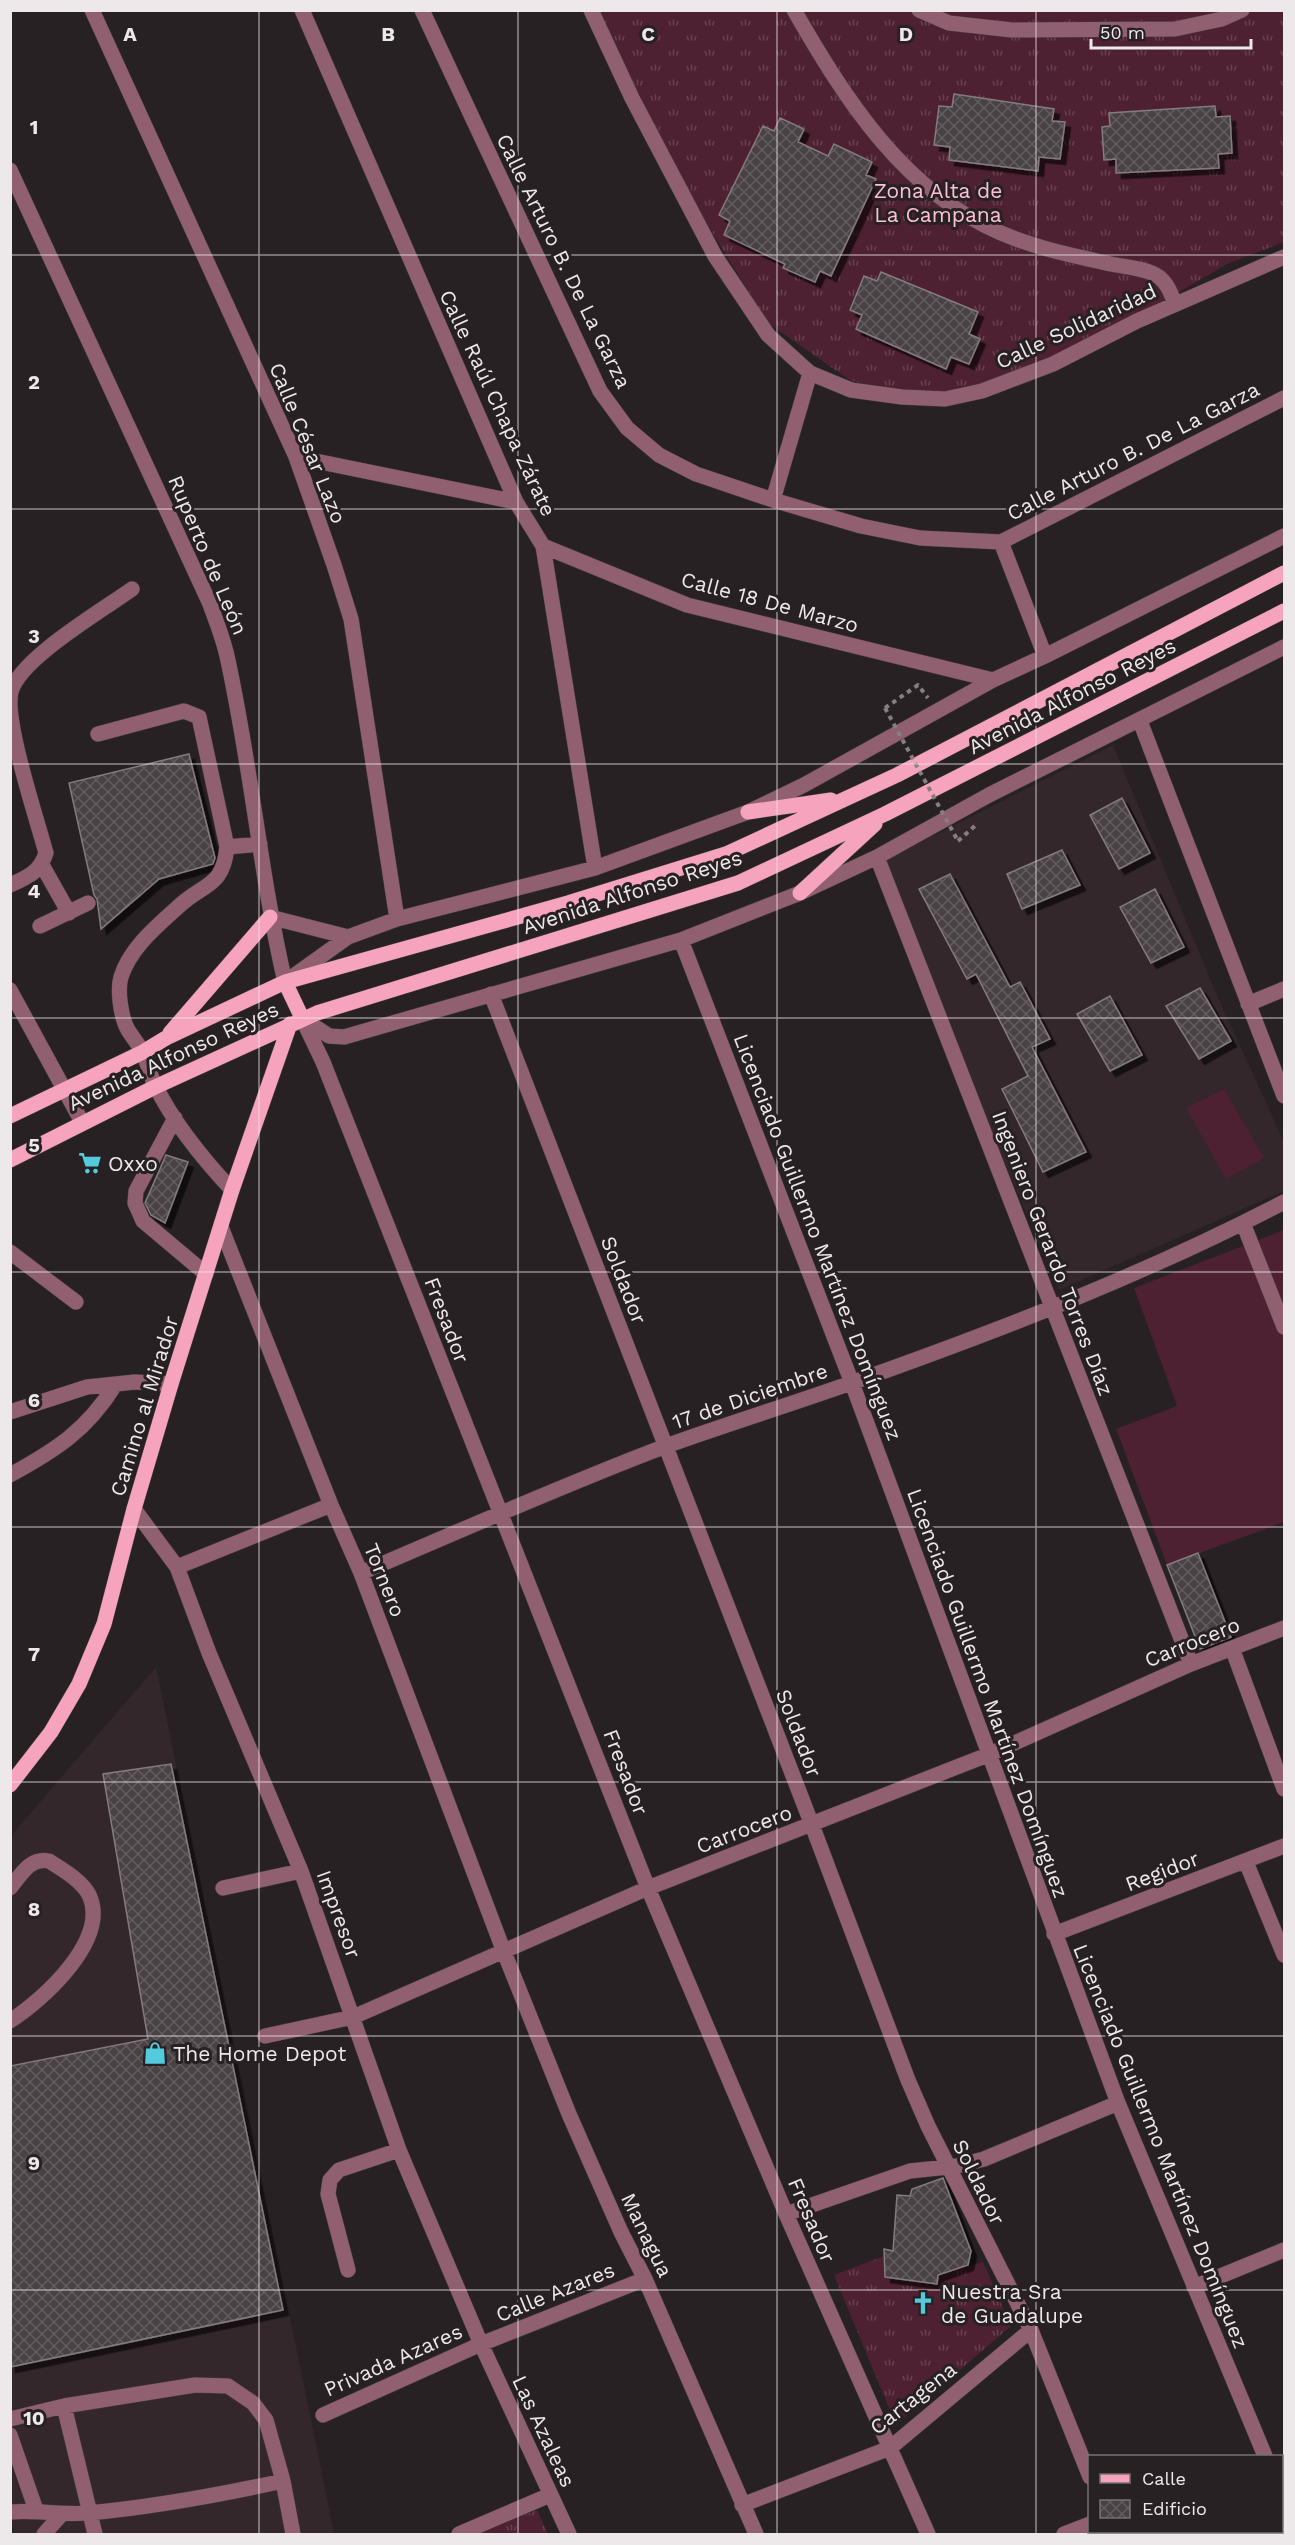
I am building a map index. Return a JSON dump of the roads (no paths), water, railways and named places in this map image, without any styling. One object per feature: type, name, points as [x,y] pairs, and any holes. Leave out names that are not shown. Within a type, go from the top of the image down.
[{"type":"main road","name":"Avenida Alfonso Reyes","points":[[10,1116],[285,982],[568,903],[726,854],[907,770],[1284,573]]},
{"type":"main road","name":"Avenida Alfonso Reyes","points":[[10,1160],[156,1086],[296,1021],[738,883],[885,814],[1284,611]]},
{"type":"main road","points":[[748,812],[849,798]]},
{"type":"main road","points":[[800,893],[885,814]]},
{"type":"main road","points":[[166,1038],[270,917]]},
{"type":"main road","points":[[285,982],[296,1021]]},
{"type":"main road","name":"Camino al Mirador","points":[[10,1785],[51,1732],[79,1684],[104,1624],[134,1509],[231,1190],[296,1021]]},
{"type":"street","name":"Calle César Lazo","points":[[92,10],[296,456],[351,620],[397,918]]},
{"type":"street","name":"Calle Raúl Chapa Zárate","points":[[302,10],[516,502],[543,546],[595,868]]},
{"type":"street","name":"Calle Arturo B. De La Garza","points":[[422,10],[600,391],[627,428],[659,455],[696,474],[861,526],[920,538],[1001,542],[1284,398]]},
{"type":"street","name":"Calle Solidaridad","points":[[591,10],[632,98],[716,256],[768,335],[810,373],[851,390],[902,397],[945,399],[982,391],[1053,364],[1175,304],[1284,257]]},
{"type":"street","points":[[794,10],[866,124],[920,181],[960,214],[1002,234],[1052,250],[1158,276],[1170,290],[1175,304]]},
{"type":"street","points":[[919,10],[949,23],[1012,30],[1175,29],[1221,19],[1242,10]]},
{"type":"street","name":"Ruperto de León","points":[[10,170],[210,604],[227,654],[260,844],[270,917],[285,982]]},
{"type":"street","points":[[773,500],[810,373]]},
{"type":"street","points":[[296,456],[516,502]]},
{"type":"street","points":[[285,982],[348,937],[397,918],[595,868],[748,812],[804,785],[993,680],[1284,536]]},
{"type":"street","name":"Calle Arturo B. De La Garza","points":[[1001,542],[1045,656]]},
{"type":"street","name":"Calle 18 De Marzo","points":[[543,546],[687,605],[993,680]]},
{"type":"street","points":[[10,885],[33,874],[42,865],[46,853],[11,718],[11,692],[21,673],[42,653],[132,589]]},
{"type":"street","points":[[296,1021],[329,1036],[344,1037],[681,940],[800,893],[877,857],[989,795],[1284,647]]},
{"type":"street","points":[[98,734],[184,711],[199,717],[227,848],[225,865],[216,880],[187,898],[152,931],[129,957],[120,978],[120,995],[126,1028],[142,1052],[156,1086],[174,1118],[231,1190]]},
{"type":"street","points":[[1140,721],[1284,1096]]},
{"type":"street","points":[[227,848],[260,844]]},
{"type":"street","name":"Ingeniero Gerardo Torres Díaz","points":[[877,857],[1191,1664]]},
{"type":"street","points":[[42,865],[69,913]]},
{"type":"street","points":[[40,926],[88,903]]},
{"type":"street","points":[[270,917],[348,937]]},
{"type":"street","name":"Licenciado Guillermo Martínez Domínguez","points":[[681,940],[852,1383],[990,1754],[1054,1935],[1118,2103],[1264,2455]]},
{"type":"street","points":[[1248,1004],[1284,989]]},
{"type":"street","points":[[10,990],[82,1122]]},
{"type":"street","name":"Soldador","points":[[491,994],[908,2080],[928,2126],[1030,2330],[1088,2475]]},
{"type":"street","name":"Fresador","points":[[296,1021],[323,1062],[648,1888],[786,2214],[928,2535]]},
{"type":"street","points":[[174,1118],[136,1191],[135,1203],[143,1221],[206,1274]]},
{"type":"street","name":"17 de Diciembre","points":[[361,1573],[666,1446],[852,1383],[1052,1307],[1243,1223],[1284,1202]]},
{"type":"street","points":[[1243,1223],[1284,1327]]},
{"type":"street","name":"Tornero","points":[[221,1227],[331,1505],[361,1573],[504,1952]]},
{"type":"street","points":[[10,1252],[76,1302]]},
{"type":"street","points":[[10,1412],[87,1387],[135,1382],[171,1384]]},
{"type":"street","points":[[11,1475],[58,1448],[100,1409],[115,1385]]},
{"type":"street","points":[[177,1568],[331,1505]]},
{"type":"street","name":"Impresor","points":[[134,1509],[177,1568],[209,1653],[301,1871],[399,2150],[481,2344]]},
{"type":"street","name":"Carrocero","points":[[265,2036],[353,2017],[648,1888],[990,1754],[1191,1664],[1284,1628]]},
{"type":"street","points":[[1232,1648],[1284,1789]]},
{"type":"street","name":"Regidor","points":[[1054,1935],[1284,1846]]},
{"type":"street","points":[[10,1888],[32,1863],[42,1859],[49,1861],[86,1890],[90,1896],[93,1915],[90,1933],[83,1948],[29,2010],[10,2021]]},
{"type":"street","points":[[1246,1862],[1284,1956]]},
{"type":"street","points":[[223,1888],[301,1871]]},
{"type":"street","name":"Managua","points":[[504,1952],[590,2163],[645,2279],[756,2535]]},
{"type":"street","points":[[786,2214],[910,2171],[984,2159],[1118,2103]]},
{"type":"street","points":[[348,2270],[328,2194],[330,2180],[339,2170],[399,2150]]},
{"type":"street","points":[[1194,2288],[1284,2250]]},
{"type":"street","name":"Calle Azares","points":[[481,2344],[645,2279]]},
{"type":"street","name":"Cartagena","points":[[742,2505],[890,2448],[1030,2330]]},
{"type":"street","name":"Privada Azares","points":[[323,2415],[481,2344]]},
{"type":"street","name":"Las Azaleas","points":[[481,2344],[569,2535]]},
{"type":"street","points":[[10,2419],[64,2406],[195,2385],[228,2386],[254,2403],[266,2421],[283,2481],[293,2535]]},
{"type":"street","points":[[64,2406],[95,2535]]},
{"type":"street","points":[[10,2435],[36,2510]]},
{"type":"street","points":[[10,2512],[36,2510],[61,2515],[90,2513],[219,2494],[283,2481]]},
{"type":"street","points":[[459,2535],[550,2494]]},
{"type":"street","points":[[44,2535],[61,2515]]},
{"type":"street","points":[[1064,2535],[1088,2524]]},
{"type":"place","name":"Oxxo","points":[[90,1163]]},
{"type":"place","name":"The Home Depot","points":[[155,2053]]},
{"type":"place","name":"Nuestra Sra de Guadalupe","points":[[923,2303]]},
{"type":"park label","name":"Zona Alta de La Campana","points":[[938,202]]}]
